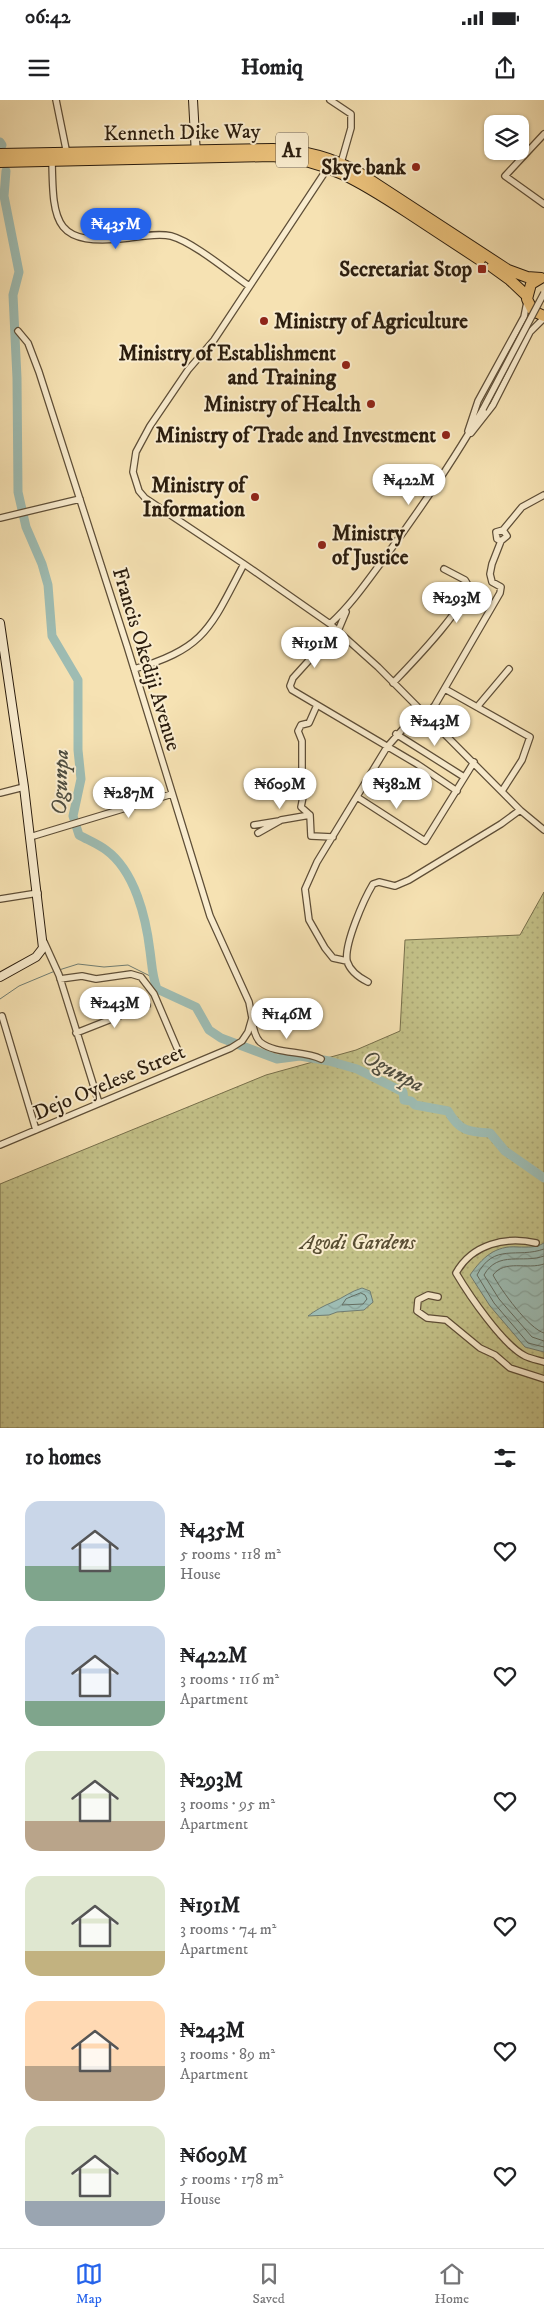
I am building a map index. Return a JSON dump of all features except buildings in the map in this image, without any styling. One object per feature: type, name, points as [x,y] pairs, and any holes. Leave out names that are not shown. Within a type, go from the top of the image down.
[{"type":"highway","name":"Kenneth Dike Way","points":[[4,158],[288,149],[312,153],[341,163],[366,177],[508,270],[527,277],[543,277]]},
{"type":"highway","name":"Kenneth Dike Way","points":[[196,153],[287,156],[328,166],[372,189],[501,273],[526,297],[533,311],[544,317]]},
{"type":"highway","name":"Kenneth Dike Way","points":[[4,158],[52,160],[68,156]]},
{"type":"highway","points":[[526,297],[531,284],[543,277]]},
{"type":"street","points":[[56,100],[68,156]]},
{"type":"street","points":[[193,100],[196,153]]},
{"type":"street","points":[[330,100],[351,114],[350,128],[341,163]]},
{"type":"street","points":[[544,134],[505,176],[544,204]]},
{"type":"street","points":[[52,160],[55,211],[59,223],[65,230],[83,238],[100,240],[170,236],[194,248],[249,286]]},
{"type":"street","points":[[328,166],[214,340],[188,370],[150,426],[136,452],[133,472],[139,491],[145,498],[334,627],[474,762],[520,810],[544,830]]},
{"type":"street","points":[[457,790],[417,764],[292,690],[290,686],[293,678],[312,657],[426,500],[465,440],[544,293]]},
{"type":"street","points":[[465,440],[478,401],[524,317],[526,297]]},
{"type":"street","points":[[465,440],[487,416],[530,332],[544,317]]},
{"type":"street","name":"Francis Okediji Avenue","points":[[18,332],[28,343],[39,372],[134,669],[210,916],[249,1002],[255,1033],[260,1042],[274,1048],[315,1056],[321,1060]]},
{"type":"street","points":[[347,961],[333,958],[329,954],[309,920],[305,889],[317,862],[396,734],[422,712],[430,711],[436,706],[501,591],[499,585],[490,579],[492,564],[501,541],[507,536],[503,530],[522,508],[544,495]]},
{"type":"street","points":[[0,518],[80,498]]},
{"type":"street","points":[[134,669],[163,661],[186,648],[203,635],[217,615],[244,564]]},
{"type":"street","points":[[393,683],[427,646],[466,595],[468,585],[466,580],[444,569]]},
{"type":"street","points":[[334,627],[346,610]]},
{"type":"street","points":[[0,625],[24,787],[43,936],[41,952],[0,977]]},
{"type":"street","points":[[476,707],[509,669]]},
{"type":"street","points":[[445,689],[530,737],[522,760],[502,791]]},
{"type":"street","points":[[317,705],[309,723],[300,725],[298,731],[302,741],[302,770],[308,788],[303,797],[302,807],[310,815],[311,836],[333,837]]},
{"type":"street","points":[[396,734],[464,777]]},
{"type":"street","points":[[356,797],[425,841],[474,762]]},
{"type":"street","points":[[0,793],[24,787]]},
{"type":"street","points":[[30,837],[80,824],[172,794]]},
{"type":"street","points":[[368,982],[360,978],[352,970],[347,961],[347,953],[354,926],[365,898],[373,884],[379,882],[394,886],[409,880],[501,824],[520,810]]},
{"type":"street","points":[[254,825],[310,815]]},
{"type":"street","points":[[258,833],[281,820]]},
{"type":"street","points":[[0,899],[38,893]]},
{"type":"street","points":[[43,936],[48,954],[55,963],[99,1102]]},
{"type":"street","points":[[59,977],[82,976],[96,979],[131,974],[141,977],[154,994],[177,1048]]},
{"type":"street","points":[[76,1032],[147,1005]]},
{"type":"street","points":[[2,1016],[36,1130]]},
{"type":"street","name":"Dejo Oyelese Street","points":[[0,1145],[231,1048],[242,1041],[248,1032],[252,1018]]},
{"type":"street","points":[[536,1243],[506,1240],[487,1245],[461,1264],[456,1273],[467,1291],[505,1338],[525,1356],[544,1362]]},
{"type":"street","points":[[438,1297],[428,1295],[418,1300],[417,1311],[427,1318],[446,1320],[480,1348],[495,1355],[510,1368],[544,1379]]},
{"type":"green space","name":"Agodi Gardens","points":[[544,892],[544,1428],[0,1428],[0,1184],[266,1075],[356,1050],[400,1031],[405,940],[520,935]]},
{"type":"water","points":[[544,1243],[544,1352],[525,1347],[490,1306],[470,1275],[484,1258],[496,1250],[510,1247],[528,1247]]},
{"type":"water","points":[[362,1288],[370,1291],[373,1302],[364,1310],[308,1316],[323,1307]]},
{"type":"waterway","name":"Ogunpa","points":[[6,171],[4,196],[19,272],[13,295],[17,378],[18,492],[26,527],[42,564],[48,585],[52,636],[78,680],[78,750],[81,779],[73,816],[79,835],[103,848],[116,859],[132,882],[146,924],[153,975],[157,989],[196,1007],[209,1030],[221,1038],[277,1059],[300,1056],[329,1061],[357,1069],[403,1092],[404,1100],[411,1101],[415,1105],[448,1111],[456,1123],[465,1129],[490,1133],[505,1151],[544,1178]]},
{"type":"waterway","points":[[59,970],[78,964],[104,967],[128,965],[152,977]]},
{"type":"waterway","points":[[0,999],[19,986],[55,971]]},
{"type":"place","name":"Skye bank","points":[[416,167]]},
{"type":"place","name":"Secretariat Stop","points":[[482,269]]},
{"type":"place","name":"Ministry of Agriculture","points":[[264,321]]},
{"type":"place","name":"Ministry of Establishment and Training","points":[[346,365]]},
{"type":"place","name":"Ministry of Health","points":[[371,404]]},
{"type":"place","name":"Ministry of Trade and Investment","points":[[446,435]]},
{"type":"place","name":"Ministry of Information","points":[[255,497]]},
{"type":"place","name":"Ministry of Justice","points":[[322,545]]}]
